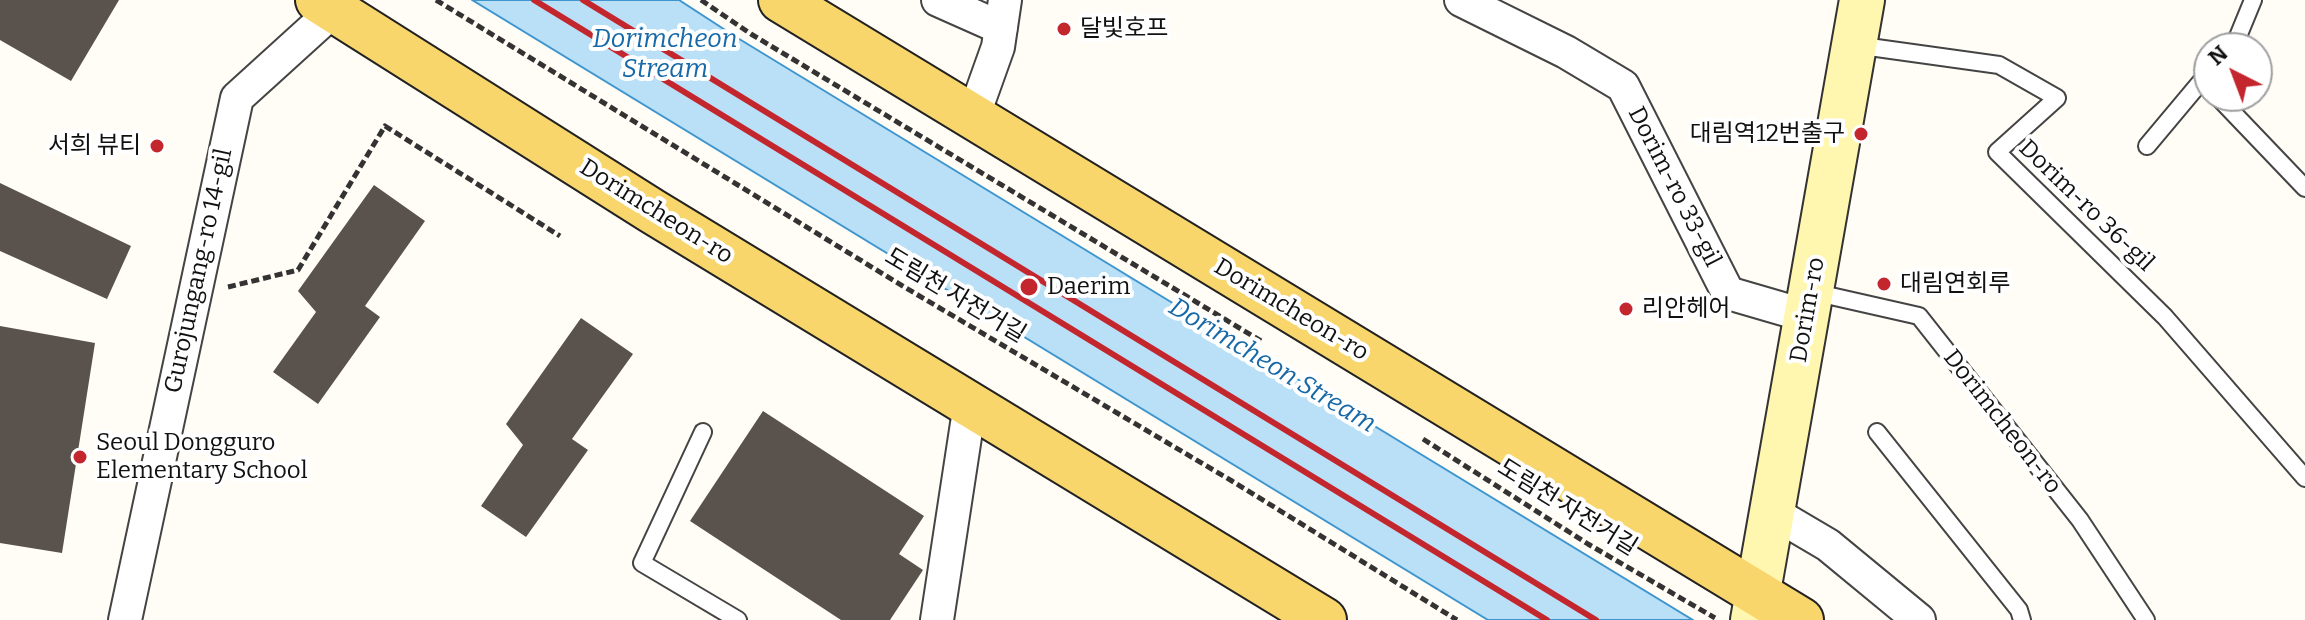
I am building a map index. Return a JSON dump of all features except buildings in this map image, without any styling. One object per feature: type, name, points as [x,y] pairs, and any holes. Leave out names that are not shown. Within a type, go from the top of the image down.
[{"type":"main road","name":"Dorimcheon-ro","points":[[781,0],[1755,607],[1801,620]]},
{"type":"main road","name":"Dorimcheon-ro","points":[[326,5],[652,211],[1324,620]]},
{"type":"street","points":[[938,0],[1003,14],[998,47],[973,117]]},
{"type":"street","name":"Dorim-ro 33-gil","points":[[1461,0],[1566,52],[1623,86],[1728,293],[1809,304]]},
{"type":"street","name":"Dorim-ro","points":[[1755,607],[1862,0]]},
{"type":"street","name":"Gurojungang-ro 14-gil","points":[[125,620],[237,98],[326,5]]},
{"type":"street","points":[[937,620],[970,404]]},
{"type":"street","points":[[1772,512],[1828,545],[1919,620]]},
{"type":"lane","points":[[2240,32],[2253,0]]},
{"type":"lane","name":"Dorim-ro 36-gil","points":[[1853,45],[1999,65],[2057,98],[1997,152],[2165,317],[2305,478]]},
{"type":"lane","points":[[2147,146],[2193,95]]},
{"type":"lane","points":[[2232,112],[2305,188]]},
{"type":"lane","name":"Dorimcheon-ro","points":[[1809,304],[1919,316],[2080,520],[2146,620]]},
{"type":"lane","points":[[703,432],[642,563],[738,620]]},
{"type":"lane","points":[[1877,432],[2019,610],[2022,620]]},
{"type":"path","name":"도림천 자전거길","points":[[436,0],[1457,620]]},
{"type":"path","points":[[701,0],[765,42],[1267,344]]},
{"type":"path","points":[[194,295],[298,270],[385,126],[560,236]]},
{"type":"path","name":"도림천 자전거길","points":[[1415,434],[1588,544],[1717,620]]},
{"type":"water","name":"Dorimcheon Stream","points":[[472,0],[679,0],[1693,620],[1488,620]]},
{"type":"railway","points":[[534,0],[1547,620]]},
{"type":"railway","points":[[583,0],[1596,620]]},
{"type":"place","name":"달빛호프","points":[[1064,29]]},
{"type":"place","name":"대림역12번출구","points":[[1861,134]]},
{"type":"place","name":"서희 뷰티","points":[[157,146]]},
{"type":"place","name":"대림연회루","points":[[1884,284]]},
{"type":"place","name":"Daerim","points":[[1029,287]]},
{"type":"place","name":"리안헤어","points":[[1626,309]]},
{"type":"place","name":"Seoul Dongguro Elementary School","points":[[80,457]]}]
